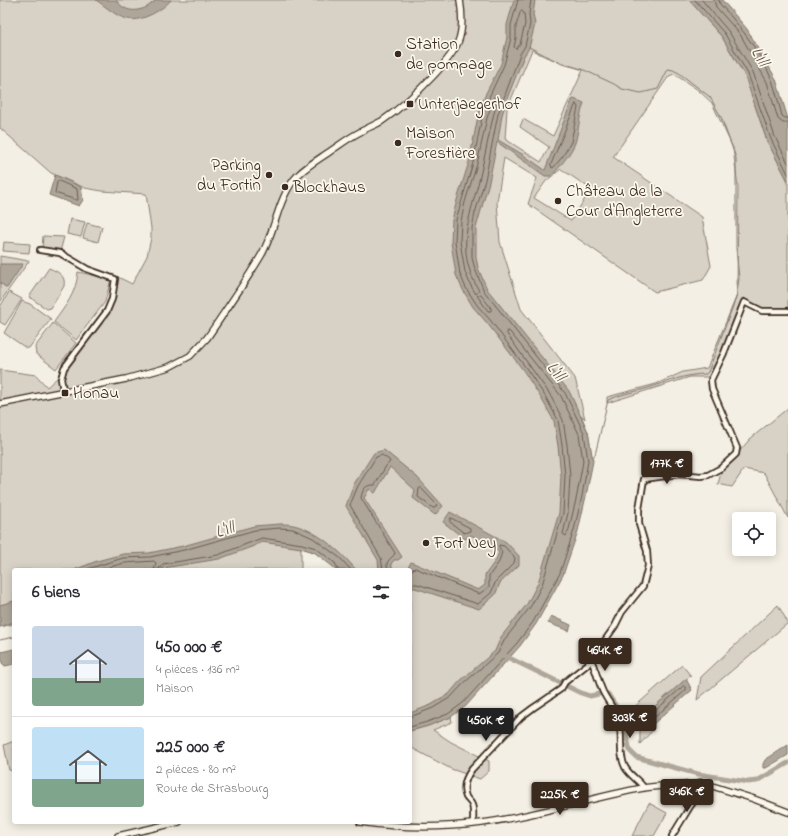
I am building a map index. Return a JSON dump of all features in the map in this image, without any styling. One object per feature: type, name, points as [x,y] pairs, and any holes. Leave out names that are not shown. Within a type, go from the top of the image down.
[{"type":"main road","points":[[0,404],[63,390],[126,379],[169,367],[182,361],[197,350],[208,338],[262,254],[286,194],[297,176],[316,161],[358,133],[381,122],[404,105],[452,54],[458,43],[462,30],[463,16],[460,0]]},
{"type":"main road","points":[[376,824],[391,826],[451,826],[473,824],[519,816],[644,788],[682,784],[701,788],[726,790],[788,812]]},
{"type":"main road","points":[[118,836],[170,824]]},
{"type":"street","points":[[40,250],[60,253],[87,269],[115,279],[112,299],[107,311],[64,368],[60,379],[63,390]]},
{"type":"street","points":[[473,824],[473,809],[465,792],[469,773],[521,718],[584,668],[615,626],[622,612],[640,591],[645,580],[648,566],[647,550],[639,524],[639,509],[644,479],[679,474],[701,476],[708,475],[721,468],[735,456],[737,448],[712,390],[711,380],[724,354],[744,302],[762,311],[788,311]]},
{"type":"street","points":[[591,660],[603,693],[617,715],[621,737],[622,756],[625,767],[631,776],[644,788]]},
{"type":"street","points":[[672,836],[701,788]]},
{"type":"shaded area","points":[[0,0],[689,0],[722,37],[745,76],[767,141],[788,181],[788,308],[766,309],[745,302],[734,334],[709,377],[690,377],[607,403],[607,397],[656,384],[683,372],[707,368],[737,295],[738,187],[733,148],[712,103],[698,90],[674,74],[669,76],[613,157],[702,217],[711,266],[703,280],[655,292],[528,204],[537,178],[504,158],[497,202],[500,242],[521,309],[575,378],[585,419],[581,415],[588,432],[592,457],[574,462],[545,585],[474,681],[412,716],[412,568],[334,568],[329,562],[321,556],[301,548],[301,568],[12,568],[12,624],[0,627],[0,370],[36,375],[47,387],[58,377],[63,362],[108,305],[116,276],[132,284],[147,256],[151,238],[146,194],[102,191],[85,188],[51,173],[0,128]],"holes":[[[532,50],[546,57],[583,70],[553,136],[523,119],[520,127],[549,147],[541,162],[505,139],[507,109]],[[561,169],[591,189],[571,221],[534,198],[546,181]]]},
{"type":"shaded area","points":[[70,219],[85,222],[81,237],[67,234]]},
{"type":"shaded area","points":[[87,223],[102,227],[98,242],[83,238]]},
{"type":"shaded area","points":[[43,236],[64,237],[60,252],[42,249]]},
{"type":"shaded area","points":[[4,242],[30,244],[29,253],[3,251]]},
{"type":"shaded area","points":[[0,256],[29,261],[0,302]]},
{"type":"shaded area","points":[[49,268],[61,274],[64,279],[64,286],[51,308],[47,309],[29,297]]},
{"type":"shaded area","points":[[78,272],[111,279],[105,302],[76,340],[54,322],[73,293]]},
{"type":"shaded area","points":[[9,292],[22,299],[5,325],[0,322],[0,307]]},
{"type":"shaded area","points":[[22,301],[30,304],[51,319],[29,348],[26,348],[4,333]]},
{"type":"shaded area","points":[[53,323],[76,343],[56,369],[36,354],[35,347]]},
{"type":"shaded area","points":[[788,408],[788,518],[764,473],[744,469],[732,487],[718,484],[721,473],[750,439]]},
{"type":"shaded area","points":[[778,605],[788,623],[697,700],[701,677]]},
{"type":"shaded area","points":[[682,665],[691,676],[646,714],[653,730],[640,744],[640,731],[648,721],[644,712],[636,718],[631,710]]},
{"type":"shaded area","points":[[451,717],[452,722],[433,730],[451,742],[489,761],[489,771],[480,779],[451,769],[412,748],[412,730]]},
{"type":"shaded area","points":[[12,742],[12,771],[9,770],[4,745]]},
{"type":"shaded area","points":[[649,803],[667,813],[654,836],[632,836]]},
{"type":"water","points":[[96,0],[116,0],[126,9],[138,10],[147,7],[158,0],[171,0],[164,7],[153,14],[134,20],[115,14]]},
{"type":"water","points":[[514,0],[535,0],[533,14],[535,24],[529,48],[524,56],[508,96],[502,115],[498,140],[545,170],[572,100],[574,99],[584,103],[575,143],[568,156],[552,176],[545,176],[497,142],[489,182],[476,228],[476,257],[478,268],[487,289],[569,391],[588,432],[593,461],[578,531],[563,575],[536,624],[520,646],[466,706],[451,717],[412,730],[412,712],[431,705],[449,694],[460,681],[495,651],[501,637],[527,604],[538,583],[559,513],[561,476],[554,421],[523,370],[473,307],[463,290],[456,275],[451,242],[452,220],[469,162],[478,116],[486,93],[501,64],[507,37],[507,25]]},
{"type":"water","name":"L'Ill","points":[[689,0],[722,0],[747,29],[776,79],[788,119],[788,181],[767,141],[745,76],[722,37]]},
{"type":"water","points":[[55,175],[81,187],[83,200],[79,206],[49,195]]},
{"type":"water","points":[[0,264],[23,264],[7,288],[0,283]]},
{"type":"water","points":[[384,450],[417,477],[443,506],[435,515],[413,498],[415,490],[390,467],[375,493],[369,489],[364,498],[402,557],[398,560],[394,560],[391,564],[392,568],[379,568],[378,560],[346,506],[354,484],[374,453]]},
{"type":"water","points":[[450,512],[506,542],[519,556],[519,565],[500,583],[495,595],[479,609],[412,588],[412,568],[408,568],[411,562],[478,590],[485,585],[485,575],[496,560],[499,552],[471,535],[465,539],[443,522]]},
{"type":"water","points":[[280,524],[301,527],[310,531],[336,549],[354,568],[334,568],[314,552],[301,548],[262,542],[219,559],[163,568],[79,568],[97,561],[123,554],[149,553],[183,546],[254,526]]},
{"type":"water","points":[[12,602],[12,623],[0,627],[0,605]]},
{"type":"water","points":[[551,616],[571,625],[569,631],[548,623]]},
{"type":"water","points":[[12,649],[12,664],[5,666],[2,663],[1,652]]},
{"type":"water","points":[[686,679],[692,690],[652,725],[646,714]]},
{"type":"water","points":[[788,745],[788,755],[766,768],[763,768],[765,760]]},
{"type":"waterway","points":[[529,47],[562,64],[582,69],[622,89],[641,93],[658,89],[668,69],[679,73],[710,97],[721,117],[736,158],[736,248],[739,279],[736,298],[708,372],[706,374],[691,375],[608,400],[595,455],[592,457]]},
{"type":"waterway","points":[[0,640],[12,637]]},
{"type":"waterway","points":[[505,656],[581,693],[590,696],[603,693],[608,694],[622,716],[630,751],[636,757],[698,774],[748,782],[757,781],[788,763]]},
{"type":"place","name":"Station de pompage","points":[[398,54]]},
{"type":"place","name":"Unterjaegerhof","points":[[410,104]]},
{"type":"place","name":"Maison Forestière","points":[[398,143]]},
{"type":"place","name":"Parking du Fortin","points":[[269,175]]},
{"type":"place","name":"Blockhaus","points":[[285,187]]},
{"type":"place","name":"Château de la Cour d'Angleterre","points":[[558,201]]},
{"type":"place","name":"Honau","points":[[65,393]]},
{"type":"place","name":"Fort Ney","points":[[426,543]]}]
